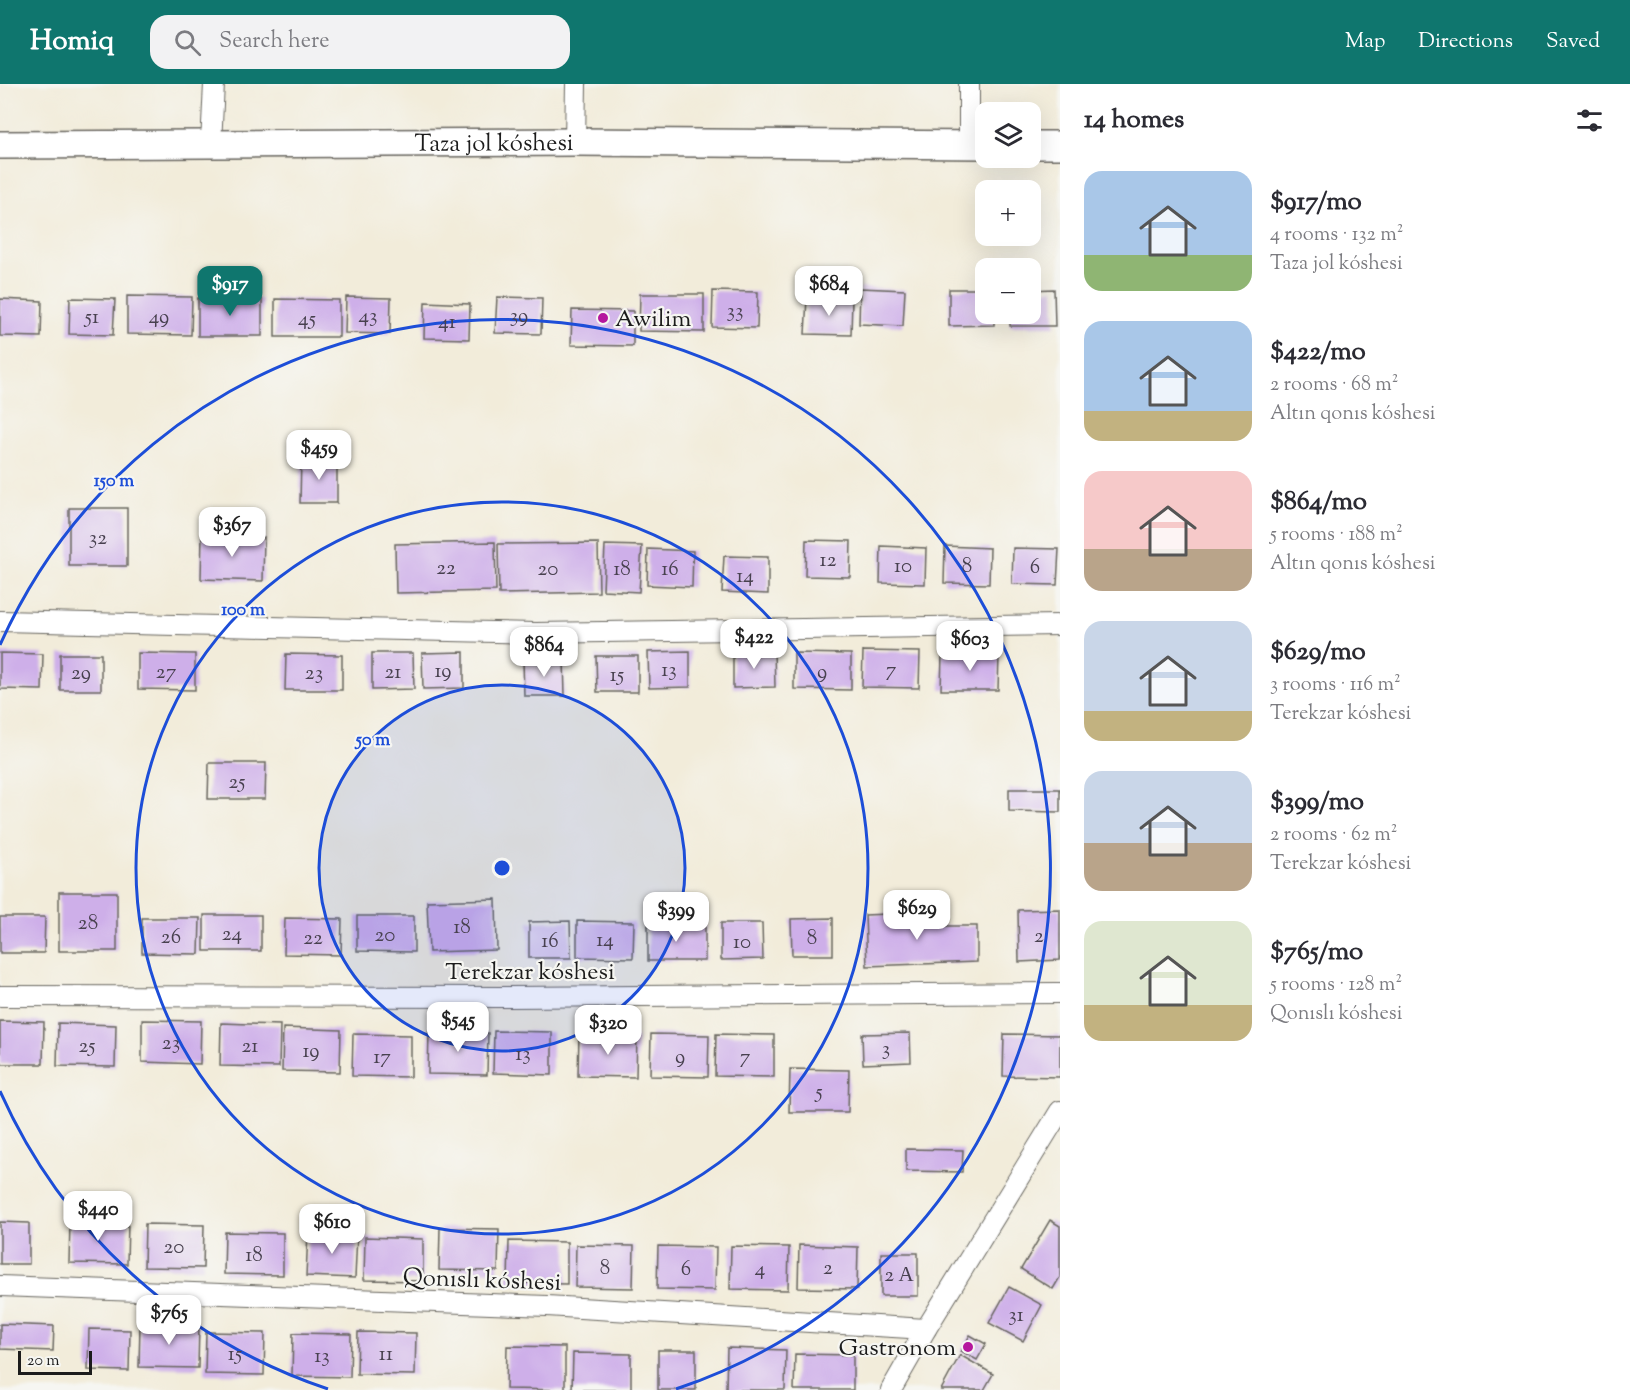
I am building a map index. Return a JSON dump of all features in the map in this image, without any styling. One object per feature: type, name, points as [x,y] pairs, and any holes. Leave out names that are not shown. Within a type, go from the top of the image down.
[{"type":"main road","name":"Taza jol kóshesi","points":[[0,145],[575,142],[975,145]]},
{"type":"main road","points":[[1041,145],[1060,145]]},
{"type":"street","points":[[211,144],[214,84]]},
{"type":"street","points":[[575,142],[576,84]]},
{"type":"street","points":[[969,84],[975,130]]},
{"type":"street","points":[[0,621],[536,633],[1060,625]]},
{"type":"street","name":"Terekzar kóshesi","points":[[0,996],[522,997],[1060,993]]},
{"type":"street","points":[[891,1390],[1060,1111]]},
{"type":"street","name":"Qonıslı kóshesi","points":[[0,1286],[547,1306],[926,1329]]},
{"type":"building","points":[[860,288],[905,290],[903,326],[859,324]]},
{"type":"building","points":[[949,289],[975,289],[975,324],[994,325],[949,326]]},
{"type":"building","points":[[1054,289],[1055,326],[1010,326],[1010,324],[1041,324],[1041,290]]},
{"type":"building","points":[[713,291],[758,292],[757,328],[712,327]]},
{"type":"building","points":[[640,294],[704,294],[704,332],[639,331]]},
{"type":"building","points":[[127,296],[192,297],[191,335],[127,334]]},
{"type":"building","points":[[346,297],[391,298],[390,334],[345,333]]},
{"type":"building","points":[[497,297],[542,298],[541,334],[495,333]]},
{"type":"building","points":[[70,298],[115,299],[113,335],[69,334]]},
{"type":"building","points":[[198,298],[262,299],[262,336],[198,336]]},
{"type":"building","points":[[807,298],[852,299],[851,335],[805,334]]},
{"type":"building","points":[[0,299],[42,301],[41,337],[0,336]]},
{"type":"building","points":[[275,299],[339,300],[339,337],[275,337]]},
{"type":"building","points":[[425,302],[470,304],[469,339],[424,338]]},
{"type":"building","points":[[572,310],[633,311],[633,346],[571,345]]},
{"type":"building","points":[[301,458],[337,458],[337,503],[300,503]]},
{"type":"building","points":[[69,508],[127,508],[127,566],[69,566]]},
{"type":"building","points":[[202,535],[264,537],[263,581],[201,579]]},
{"type":"building","points":[[806,540],[851,541],[850,577],[805,576]]},
{"type":"building","points":[[495,542],[496,591],[396,593],[395,544]]},
{"type":"building","points":[[598,543],[599,592],[499,594],[498,544]]},
{"type":"building","points":[[605,545],[642,546],[639,592],[603,590]]},
{"type":"building","points":[[881,546],[926,548],[925,584],[880,583]]},
{"type":"building","points":[[945,546],[990,548],[989,584],[944,583]]},
{"type":"building","points":[[1013,548],[1059,549],[1057,585],[1012,584]]},
{"type":"building","points":[[648,549],[693,551],[692,587],[647,585]]},
{"type":"building","points":[[724,556],[768,557],[768,594],[722,592]]},
{"type":"building","points":[[690,651],[690,687],[649,688],[648,652]]},
{"type":"building","points":[[774,651],[775,687],[733,688],[733,652]]},
{"type":"building","points":[[863,651],[920,652],[919,688],[862,687]]},
{"type":"building","points":[[464,652],[464,688],[423,689],[422,653]]},
{"type":"building","points":[[0,653],[43,654],[42,690],[0,689]]},
{"type":"building","points":[[138,653],[195,654],[195,690],[138,689]]},
{"type":"building","points":[[372,653],[413,653],[414,689],[372,690]]},
{"type":"building","points":[[794,653],[851,654],[851,690],[794,689]]},
{"type":"building","points":[[60,654],[101,654],[101,690],[60,690]]},
{"type":"building","points":[[286,654],[342,655],[342,690],[285,690]]},
{"type":"building","points":[[942,654],[999,655],[998,690],[941,690]]},
{"type":"building","points":[[596,656],[638,656],[638,692],[597,692]]},
{"type":"building","points":[[564,659],[565,696],[524,696],[523,660]]},
{"type":"building","points":[[209,763],[266,763],[265,799],[208,799]]},
{"type":"building","points":[[1009,789],[1060,789],[1060,812],[1009,811]]},
{"type":"building","points":[[59,892],[117,892],[117,951],[59,951]]},
{"type":"building","points":[[496,899],[497,950],[429,952],[427,901]]},
{"type":"building","points":[[1060,909],[1060,960],[1019,962],[1018,910]]},
{"type":"building","points":[[934,912],[934,926],[977,926],[977,962],[867,966],[865,915]]},
{"type":"building","points":[[204,915],[261,915],[261,951],[204,951]]},
{"type":"building","points":[[357,916],[414,916],[414,952],[357,951]]},
{"type":"building","points":[[0,917],[45,917],[44,953],[0,953]]},
{"type":"building","points":[[142,918],[200,918],[199,954],[142,953]]},
{"type":"building","points":[[285,918],[342,919],[341,955],[284,954]]},
{"type":"building","points":[[833,918],[833,955],[792,955],[791,919]]},
{"type":"building","points":[[570,921],[571,958],[529,958],[529,922]]},
{"type":"building","points":[[577,921],[634,922],[633,958],[577,957]]},
{"type":"building","points":[[721,923],[762,923],[763,959],[721,960]]},
{"type":"building","points":[[648,925],[705,925],[705,961],[648,961]]},
{"type":"building","points":[[142,1020],[201,1021],[200,1064],[142,1062]]},
{"type":"building","points":[[0,1021],[44,1022],[43,1064],[0,1064]]},
{"type":"building","points":[[58,1023],[116,1025],[115,1067],[57,1066]]},
{"type":"building","points":[[221,1023],[280,1025],[279,1067],[220,1066]]},
{"type":"building","points":[[283,1028],[341,1030],[340,1072],[282,1071]]},
{"type":"building","points":[[494,1031],[552,1032],[552,1075],[493,1073]]},
{"type":"building","points":[[429,1032],[488,1033],[487,1075],[428,1074]]},
{"type":"building","points":[[910,1033],[911,1062],[863,1064],[862,1034]]},
{"type":"building","points":[[353,1034],[411,1035],[411,1077],[352,1076]]},
{"type":"building","points":[[579,1034],[637,1035],[636,1077],[578,1076]]},
{"type":"building","points":[[651,1034],[709,1035],[708,1077],[650,1076]]},
{"type":"building","points":[[716,1034],[774,1035],[774,1077],[715,1076]]},
{"type":"building","points":[[1004,1034],[1060,1035],[1060,1077],[1003,1076]]},
{"type":"building","points":[[790,1069],[849,1070],[848,1112],[789,1112]]},
{"type":"building","points":[[906,1149],[963,1150],[962,1172],[906,1171]]},
{"type":"building","points":[[1050,1220],[1060,1226],[1060,1277],[1053,1289],[1021,1269]]},
{"type":"building","points":[[70,1221],[128,1222],[127,1264],[69,1263]]},
{"type":"building","points":[[0,1222],[29,1223],[29,1264],[0,1264]]},
{"type":"building","points":[[145,1224],[204,1225],[203,1268],[144,1267]]},
{"type":"building","points":[[440,1228],[499,1229],[498,1271],[439,1270]]},
{"type":"building","points":[[225,1232],[283,1233],[283,1275],[224,1274]]},
{"type":"building","points":[[308,1232],[357,1234],[355,1278],[306,1276]]},
{"type":"building","points":[[365,1237],[423,1239],[423,1281],[364,1280]]},
{"type":"building","points":[[509,1241],[567,1242],[567,1284],[508,1283]]},
{"type":"building","points":[[576,1245],[634,1246],[633,1288],[575,1287]]},
{"type":"building","points":[[799,1245],[858,1247],[857,1289],[798,1288]]},
{"type":"building","points":[[658,1246],[716,1247],[715,1290],[657,1289]]},
{"type":"building","points":[[731,1246],[789,1247],[788,1290],[730,1289]]},
{"type":"building","points":[[881,1253],[918,1253],[918,1296],[881,1296]]},
{"type":"building","points":[[1009,1287],[1042,1305],[1023,1341],[989,1323]]},
{"type":"building","points":[[0,1324],[54,1326],[53,1351],[0,1349]]},
{"type":"building","points":[[140,1324],[199,1325],[198,1368],[139,1367]]},
{"type":"building","points":[[89,1329],[130,1330],[129,1371],[88,1370]]},
{"type":"building","points":[[206,1332],[265,1333],[264,1375],[205,1374]]},
{"type":"building","points":[[358,1332],[416,1333],[415,1375],[357,1374]]},
{"type":"building","points":[[293,1333],[351,1334],[350,1377],[292,1376]]},
{"type":"building","points":[[970,1335],[986,1344],[977,1360],[961,1351]]},
{"type":"building","points":[[507,1346],[565,1347],[565,1390],[506,1389]]},
{"type":"building","points":[[727,1348],[786,1350],[785,1390],[726,1390]]},
{"type":"building","points":[[658,1350],[696,1350],[696,1390],[658,1390]]},
{"type":"building","points":[[573,1353],[631,1354],[631,1390],[572,1390]]},
{"type":"building","points":[[795,1354],[853,1355],[853,1390],[794,1390]]},
{"type":"building","points":[[960,1355],[993,1374],[984,1390],[941,1390]]},
{"type":"place","name":"Awilim","points":[[603,318]]},
{"type":"place","name":"Gastronom","points":[[968,1347]]}]
